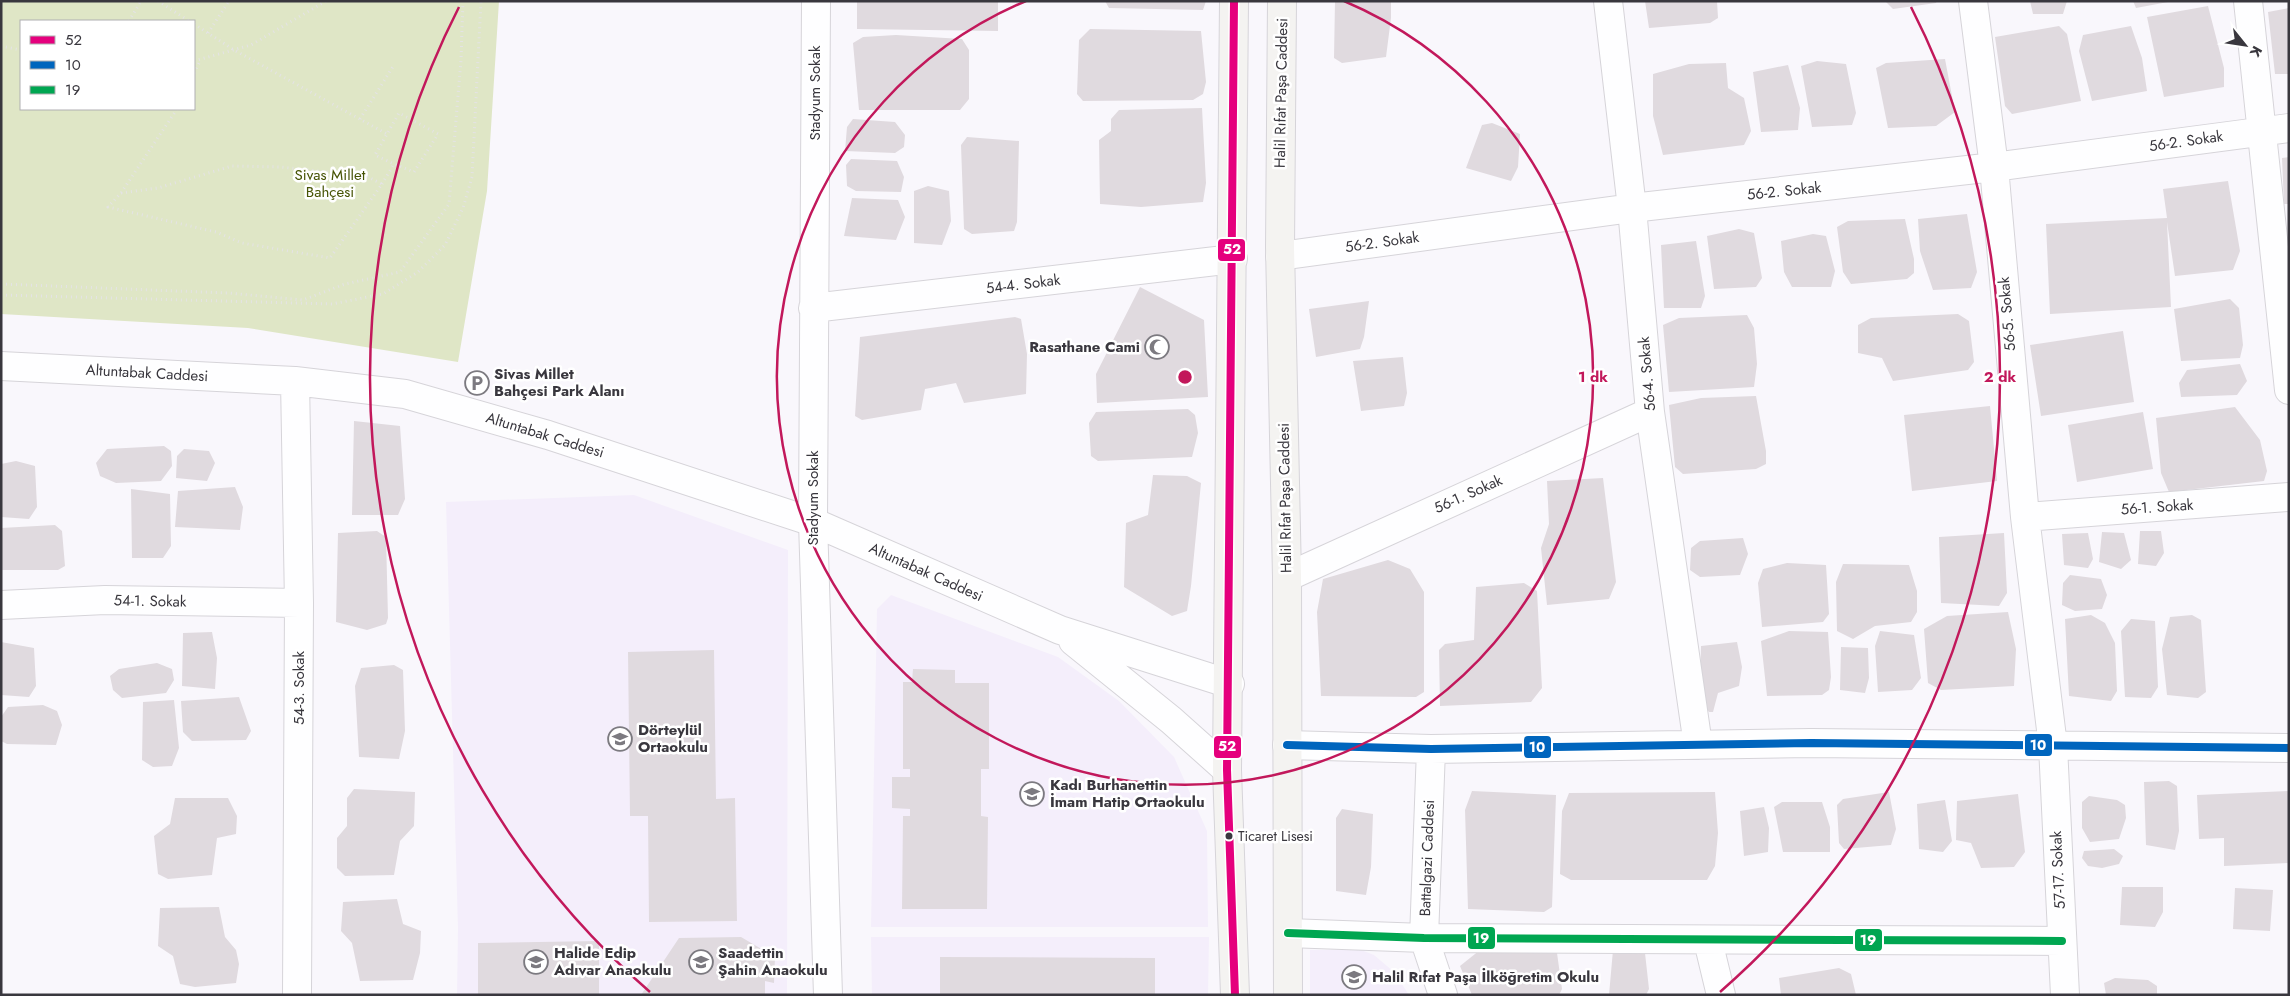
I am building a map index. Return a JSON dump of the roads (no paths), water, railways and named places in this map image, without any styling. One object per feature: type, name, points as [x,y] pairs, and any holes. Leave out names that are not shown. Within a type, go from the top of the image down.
[{"type":"main road","points":[[1234,1],[1230,684],[1227,770],[1235,995]]},
{"type":"main road","name":"Halil Rıfat Paşa Caddesi","points":[[1282,1],[1280,256],[1287,577],[1288,995]]},
{"type":"street","name":"Stadyum Sokak","points":[[816,1],[813,522],[828,995]]},
{"type":"street","name":"56-4. Sokak","points":[[1608,1],[1632,208],[1650,412],[1698,745]]},
{"type":"street","name":"56-5. Sokak","points":[[1973,1],[1994,167],[2025,517],[2053,746]]},
{"type":"street","points":[[2248,1],[2276,130],[2289,390]]},
{"type":"street","name":"56-2. Sokak","points":[[1280,256],[1632,208],[1994,167],[2276,130]]},
{"type":"street","name":"54-4. Sokak","points":[[813,308],[1233,259]]},
{"type":"street","name":"Altuntabak Caddesi","points":[[1,366],[295,381],[405,394],[548,435],[813,522],[1060,630],[1230,684]]},
{"type":"street","name":"54-3. Sokak","points":[[295,381],[299,603],[297,995]]},
{"type":"street","name":"56-1. Sokak","points":[[1287,577],[1650,412]]},
{"type":"street","name":"56-1. Sokak","points":[[2025,517],[2289,496]]},
{"type":"street","name":"54-1. Sokak","points":[[1,605],[105,600],[299,603]]},
{"type":"street","name":"Altuntabak Caddesi","points":[[1060,630],[1171,720],[1227,770]]},
{"type":"street","points":[[1287,745],[1430,749],[1811,742],[2289,748]]},
{"type":"street","name":"57-17. Sokak","points":[[2053,746],[2065,995]]},
{"type":"street","name":"Battalgazi Caddesi","points":[[1430,749],[1424,938],[1442,995]]},
{"type":"street","points":[[1288,933],[1424,938],[2062,942]]},
{"type":"street","points":[[1708,941],[1721,995]]},
{"type":"place","name":"Rasathane Cami","points":[[1157,347]]},
{"type":"place","name":"Sivas Millet Bahçesi Park Alanı","points":[[477,383]]},
{"type":"place","name":"Dörteylül Ortaokulu","points":[[620,739]]},
{"type":"place","name":"Kadı Burhanettin İmam Hatip Ortaokulu","points":[[1032,794]]},
{"type":"place","name":"Ticaret Lisesi","points":[[1229,836]]},
{"type":"place","name":"Halide Edip Adıvar Anaokulu","points":[[536,962]]},
{"type":"place","name":"Saadettin Şahin Anaokulu","points":[[701,962]]},
{"type":"place","name":"Halil Rıfat Paşa İlköğretim Okulu","points":[[1354,977]]},
{"type":"park label","name":"Sivas Millet Bahçesi","points":[[330,184]]}]
